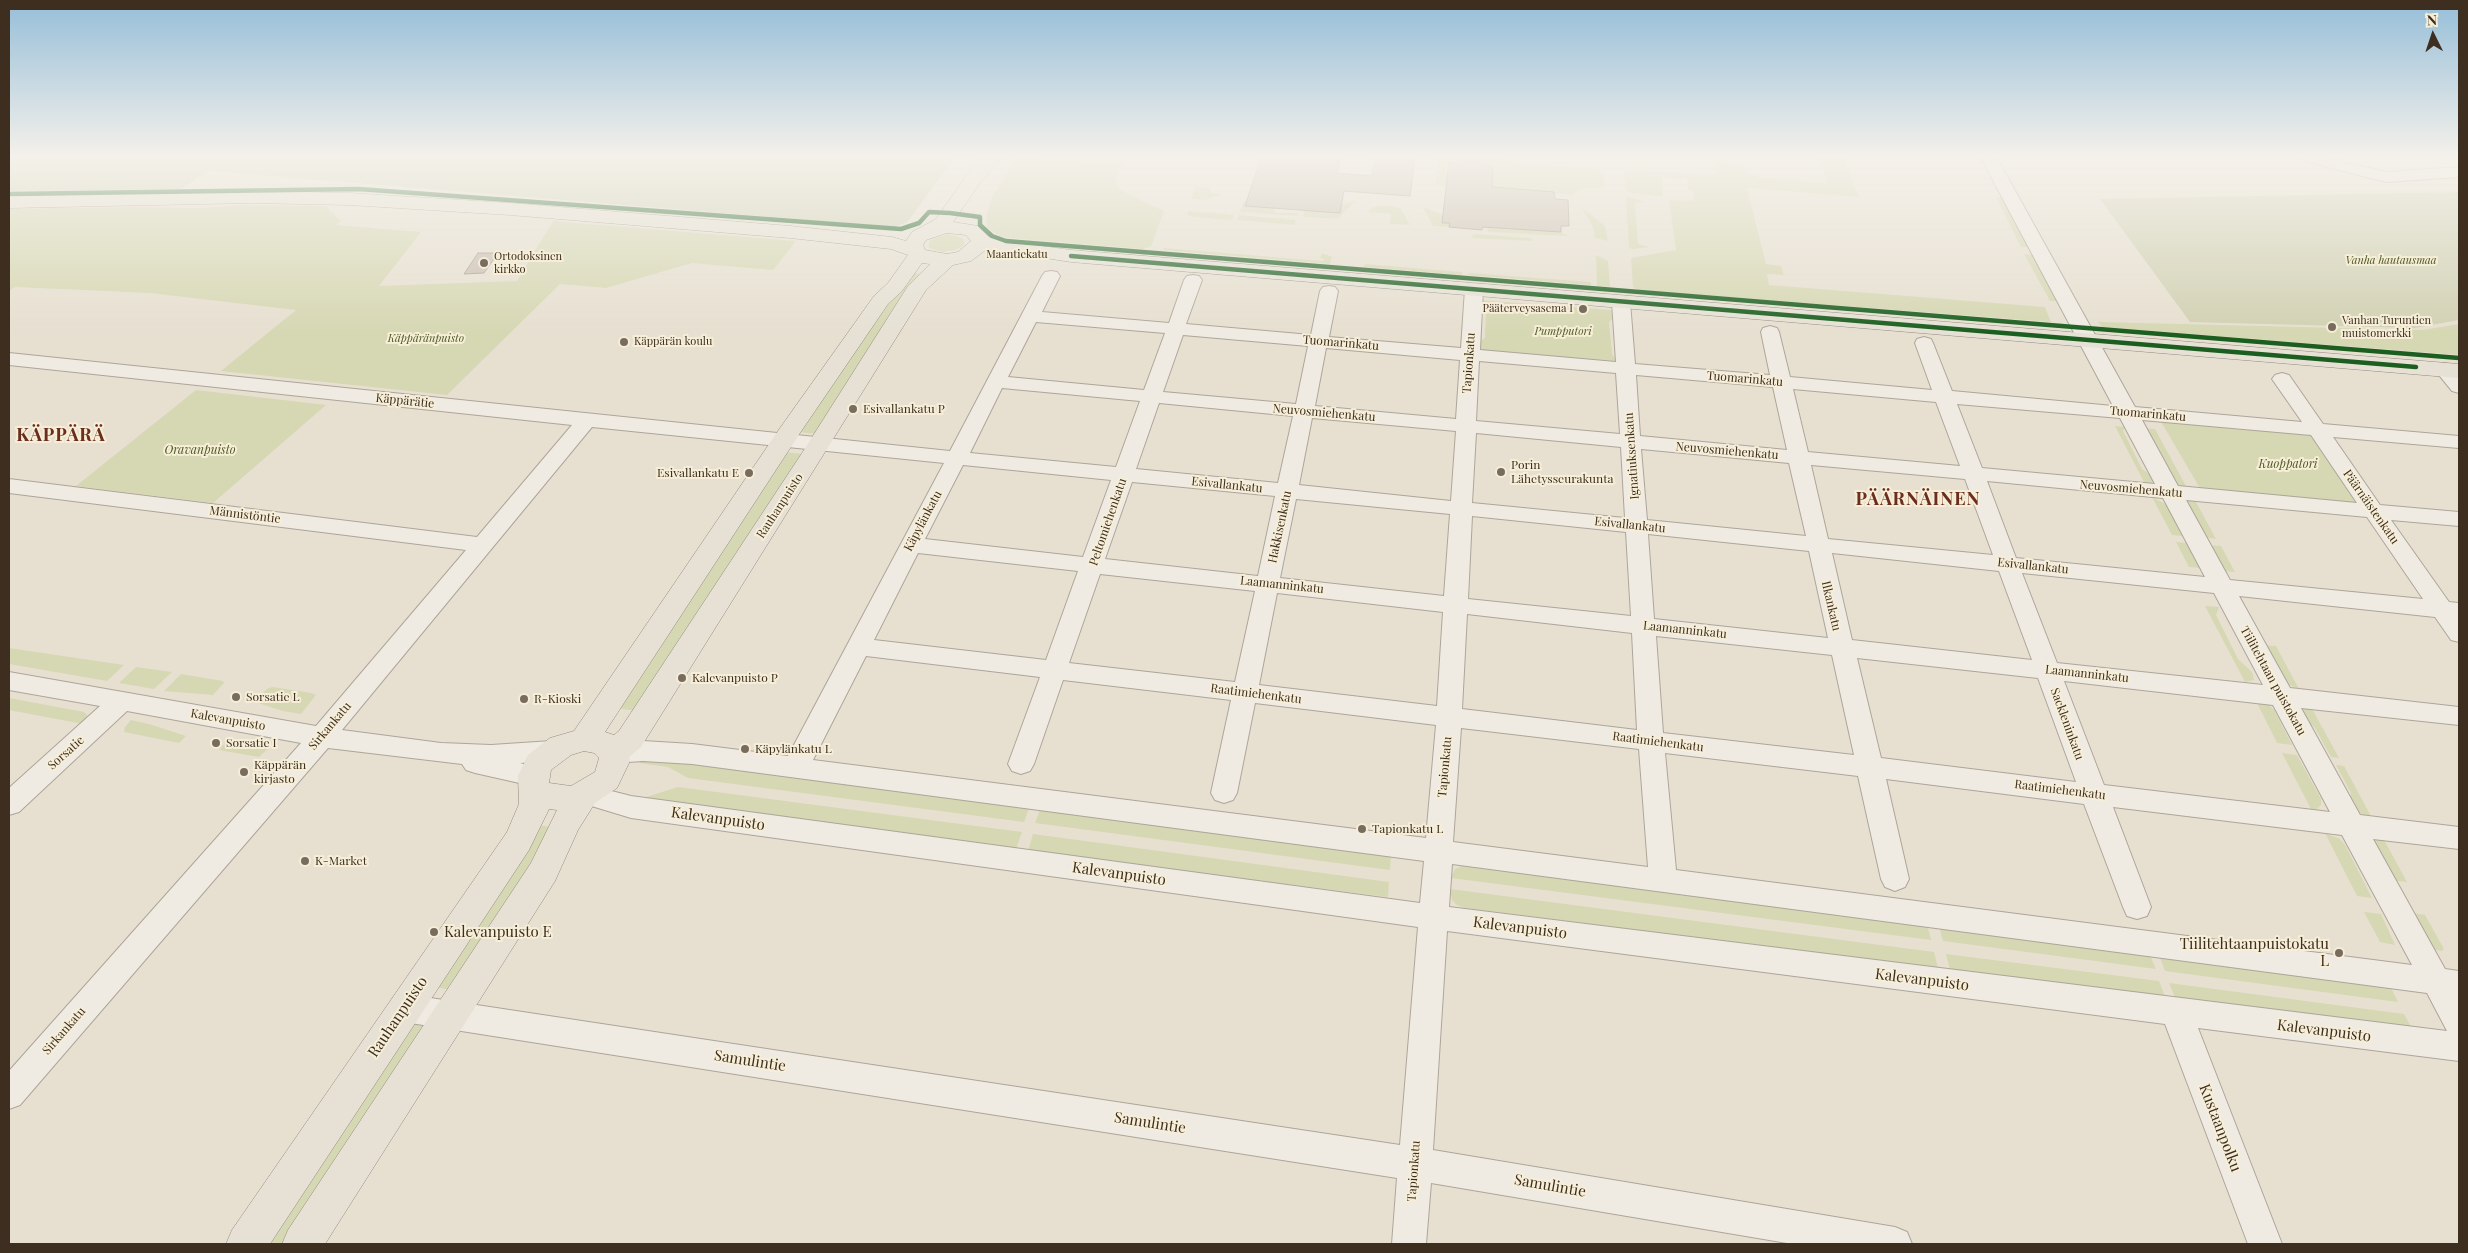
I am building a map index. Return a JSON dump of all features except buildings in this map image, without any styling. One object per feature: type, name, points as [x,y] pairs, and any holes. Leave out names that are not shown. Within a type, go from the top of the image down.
[{"type":"main road","points":[[603,216],[790,232],[892,243],[922,241]]},
{"type":"main road","name":"Rauhanpuisto","points":[[613,753],[630,739],[881,300],[908,271],[922,241],[943,223],[947,216]]},
{"type":"main road","points":[[976,236],[977,216]]},
{"type":"main road","name":"Maantiekatu","points":[[1071,256],[1000,254],[956,258],[925,258],[922,241],[959,228],[1003,247],[1071,256],[1621,302],[2088,338],[2452,370]]},
{"type":"main road","name":"Rauhanpuisto","points":[[584,740],[801,442],[918,286],[956,258],[979,246],[976,236]]},
{"type":"main road","points":[[584,740],[603,743],[613,753],[615,761],[606,780],[584,794],[571,798],[546,797],[538,792],[533,780],[540,763],[552,751],[572,742],[584,740]]},
{"type":"main road","name":"Rauhanpuisto","points":[[246,1244],[518,841],[530,820],[535,804],[533,780]]},
{"type":"main road","points":[[302,1244],[543,871],[565,824],[584,794]]},
{"type":"street","name":"Tiilitehtaan puistokatu","points":[[2021,216],[2351,824],[2448,982],[2459,1022]]},
{"type":"street","name":"Käpylänkatu","points":[[796,767],[857,646],[1051,276]]},
{"type":"street","name":"Peltomiehenkatu","points":[[1021,764],[1056,670],[1192,280]]},
{"type":"street","name":"Tapionkatu","points":[[1410,1244],[1449,717],[1474,289]]},
{"type":"street","name":"Hakkisenkatu","points":[[1224,793],[1329,291]]},
{"type":"street","name":"Ignatiuksenkatu","points":[[1621,302],[1651,741],[1663,880]]},
{"type":"street","name":"Tuomarinkatu","points":[[1030,316],[2459,442]]},
{"type":"street","name":"Ilkankatu","points":[[1770,332],[1895,879]]},
{"type":"street","name":"Sackleninkatu","points":[[1924,343],[2092,794],[2137,907]]},
{"type":"street","name":"Käppärätie","points":[[9,359],[586,421],[801,442]]},
{"type":"street","points":[[2452,370],[2459,387]]},
{"type":"street","name":"Päärnäistenkatu","points":[[2282,379],[2374,512],[2450,610],[2459,634]]},
{"type":"street","name":"Neuvosmiehenkatu","points":[[996,382],[2459,520]]},
{"type":"street","name":"Sirkankatu","points":[[9,1094],[322,737],[586,421]]},
{"type":"street","name":"Esivallankatu","points":[[801,442],[1817,544],[2450,610]]},
{"type":"street","name":"Männistöntie","points":[[9,486],[482,545]]},
{"type":"street","name":"Laamanninkatu","points":[[910,545],[2459,716]]},
{"type":"street","name":"Raatimiehenkatu","points":[[857,646],[2459,838]]},
{"type":"street","name":"Kalevanpuisto","points":[[9,682],[322,737],[448,754],[491,755],[552,751]]},
{"type":"street","name":"Sorsatie","points":[[9,804],[122,701]]},
{"type":"street","points":[[613,753],[643,751],[692,754],[2448,982]]},
{"type":"street","name":"Kalevanpuisto","points":[[448,754],[533,780]]},
{"type":"street","name":"Kalevanpuisto","points":[[584,794],[631,808],[1433,917],[2459,1047]]},
{"type":"street","name":"Samulintie","points":[[404,1008],[1415,1164],[1895,1244]]},
{"type":"street","name":"Kustaanpolku","points":[[2176,1012],[2265,1244]]},
{"type":"green space","name":"Käppäränpuisto","points":[[9,216],[336,216],[341,221],[336,225],[421,232],[379,286],[517,281],[553,221],[796,241],[773,270],[692,263],[606,288],[560,284],[447,395],[221,371],[296,310],[150,293],[15,287],[9,291]]},
{"type":"green space","points":[[766,216],[911,216],[907,222],[895,227]]},
{"type":"green space","points":[[986,216],[1162,216],[1151,246],[1143,249],[1008,238],[996,234],[987,227]]},
{"type":"green space","points":[[1192,216],[1233,216],[1232,220]]},
{"type":"green space","points":[[1238,216],[1256,216],[1296,220],[1295,225],[1237,220]]},
{"type":"green space","points":[[1303,216],[1340,216],[1338,219]]},
{"type":"green space","points":[[1391,216],[1405,216],[1410,225],[1390,224]]},
{"type":"green space","points":[[1428,216],[1443,216],[1442,223],[1450,223],[1450,227],[1482,230],[1433,226]]},
{"type":"green space","points":[[1587,216],[1593,216],[1605,226],[1608,241],[1595,238],[1593,227]]},
{"type":"green space","points":[[1627,216],[1636,216],[1638,244],[1649,247],[1629,248]]},
{"type":"green space","points":[[1671,216],[1754,216],[1766,264],[1781,266],[1784,275],[1767,274],[1769,285],[2045,307],[2051,322],[1638,290],[1633,287],[1631,258],[1676,250]]},
{"type":"green space","points":[[2005,216],[2012,216],[2028,247],[2021,247]]},
{"type":"green space","name":"Vanha hautausmaa","points":[[2113,216],[2459,216],[2459,320],[2415,328],[2190,322]]},
{"type":"green space","points":[[1486,227],[1561,232],[1569,236],[1489,232]]},
{"type":"green space","points":[[948,234],[962,238],[965,243],[955,250],[943,252],[929,248],[929,242],[932,239]]},
{"type":"green space","points":[[1474,234],[1530,238],[1534,241],[1471,238]]},
{"type":"green space","points":[[1163,248],[1323,261],[1324,259],[1320,258],[1322,253],[1332,257],[1330,264],[1164,250]]},
{"type":"green space","points":[[2024,254],[2033,255],[2058,301],[2050,301]]},
{"type":"green space","points":[[1596,255],[1608,261],[1610,287],[1597,286]]},
{"type":"green space","points":[[1365,264],[1462,272],[1462,275],[1364,267]]},
{"type":"green space","points":[[912,273],[921,274],[816,434],[799,432],[881,309]]},
{"type":"green space","points":[[1469,273],[1591,282],[1591,285],[1468,275]]},
{"type":"green space","name":"Pumpputori","points":[[1480,300],[1612,310],[1615,317],[1609,322],[1612,354],[1617,361],[1483,351],[1478,348],[1477,343],[1485,338],[1486,310],[1480,305]]},
{"type":"green space","points":[[2098,322],[2423,330],[2459,324],[2459,355],[2102,327]]},
{"type":"green space","name":"Oravanpuisto","points":[[196,390],[326,405],[213,503],[76,486]]},
{"type":"green space","name":"Kuoppatori","points":[[2160,420],[2310,432],[2359,504],[2201,490]]},
{"type":"green space","points":[[2115,426],[2125,427],[2123,431],[2142,469],[2152,476],[2154,481],[2150,484],[2145,484]]},
{"type":"green space","points":[[2143,428],[2155,429],[2187,488],[2173,483]]},
{"type":"green space","points":[[785,452],[802,454],[637,711],[616,708]]},
{"type":"green space","points":[[2152,497],[2169,506],[2184,536],[2172,535]]},
{"type":"green space","points":[[2195,500],[2216,539],[2203,537],[2186,502]]},
{"type":"green space","points":[[2176,542],[2188,543],[2201,568],[2189,567]]},
{"type":"green space","points":[[2207,545],[2221,546],[2235,572],[2222,571]]},
{"type":"green space","points":[[2205,606],[2219,607],[2216,615],[2238,659],[2252,672],[2254,680],[2245,682]]},
{"type":"green space","points":[[2261,645],[2276,646],[2299,689],[2285,683]]},
{"type":"green space","points":[[9,648],[124,665],[107,681],[9,664]]},
{"type":"green space","points":[[136,667],[172,672],[154,689],[119,683]]},
{"type":"green space","points":[[181,674],[223,681],[224,683],[213,695],[164,691]]},
{"type":"green space","points":[[272,687],[316,695],[301,714],[283,711],[255,702],[267,689]]},
{"type":"green space","points":[[9,698],[84,712],[87,715],[87,719],[83,724],[9,710]]},
{"type":"green space","points":[[2255,699],[2268,704],[2274,710],[2292,745],[2277,743]]},
{"type":"green space","points":[[2310,705],[2339,758],[2331,757],[2315,728],[2301,716],[2299,707]]},
{"type":"green space","points":[[131,720],[186,736],[179,743],[124,732],[125,727]]},
{"type":"green space","points":[[253,742],[272,745],[259,757],[219,750],[225,743]]},
{"type":"green space","points":[[2282,753],[2297,755],[2321,799],[2321,805],[2317,809],[2311,809]]},
{"type":"green space","points":[[641,760],[670,760],[1030,806],[1024,822],[688,778],[668,767],[639,763]]},
{"type":"green space","points":[[2336,765],[2344,766],[2372,818],[2355,811],[2349,802],[2351,793]]},
{"type":"green space","points":[[678,787],[1022,832],[1016,849],[640,799]]},
{"type":"green space","points":[[1041,807],[1391,854],[1390,870],[1035,823]]},
{"type":"green space","points":[[536,825],[552,827],[455,991],[431,986]]},
{"type":"green space","points":[[2325,833],[2340,839],[2345,845],[2372,898],[2357,896]]},
{"type":"green space","points":[[1033,834],[1389,882],[1388,897],[1028,851]]},
{"type":"green space","points":[[2376,838],[2383,838],[2407,882],[2390,880],[2371,842]]},
{"type":"green space","points":[[1464,865],[1927,924],[1931,940],[1451,878],[1455,869]]},
{"type":"green space","points":[[1450,889],[1934,952],[1938,968],[1465,908],[1457,905],[1452,900]]},
{"type":"green space","points":[[2364,912],[2381,914],[2395,945],[2380,942]]},
{"type":"green space","points":[[2407,912],[2425,915],[2444,949],[2442,951],[2428,949]]},
{"type":"green space","points":[[1939,926],[2149,953],[2156,969],[1943,941]]},
{"type":"green space","points":[[1946,954],[2159,981],[2166,999],[1950,970]]},
{"type":"green space","points":[[2159,955],[2390,986],[2398,1002],[2165,971]]},
{"type":"green space","points":[[2169,983],[2404,1014],[2414,1032],[2176,1000]]},
{"type":"green space","points":[[413,1024],[432,1027],[289,1244],[258,1244],[404,1027]]},
{"type":"cycle path","points":[[738,216],[901,229],[919,223],[925,216]]},
{"type":"cycle path","points":[[976,216],[980,217],[980,225],[992,236],[1006,241],[2459,358]]},
{"type":"cycle path","points":[[1071,256],[2416,367]]},
{"type":"place","name":"Ortodoksinen kirkko","points":[[484,263]]},
{"type":"place","name":"Pääterveysasema I","points":[[1583,309]]},
{"type":"place","name":"Vanhan Turuntien muistomerkki","points":[[2332,327]]},
{"type":"place","name":"Käppärän koulu","points":[[624,342]]},
{"type":"place","name":"Esivallankatu P","points":[[853,409]]},
{"type":"place","name":"Porin Lähetysseurakunta","points":[[1501,472]]},
{"type":"place","name":"Esivallankatu E","points":[[749,473]]},
{"type":"place","name":"Kalevanpuisto P","points":[[682,678]]},
{"type":"place","name":"Sorsatie L","points":[[236,697]]},
{"type":"place","name":"R-Kioski","points":[[524,699]]},
{"type":"place","name":"Sorsatie I","points":[[216,743]]},
{"type":"place","name":"Käpylänkatu L","points":[[745,749]]},
{"type":"place","name":"Käppärän kirjasto","points":[[244,772]]},
{"type":"place","name":"Tapionkatu L","points":[[1362,829]]},
{"type":"place","name":"K-Market","points":[[305,861]]},
{"type":"place","name":"Kalevanpuisto E","points":[[434,932]]},
{"type":"place","name":"Tiilitehtaanpuistokatu L","points":[[2339,953]]},
{"type":"district","name":"KÄPPÄRÄ","points":[[61,435]]},
{"type":"district","name":"PÄÄRNÄINEN","points":[[1918,499]]}]
